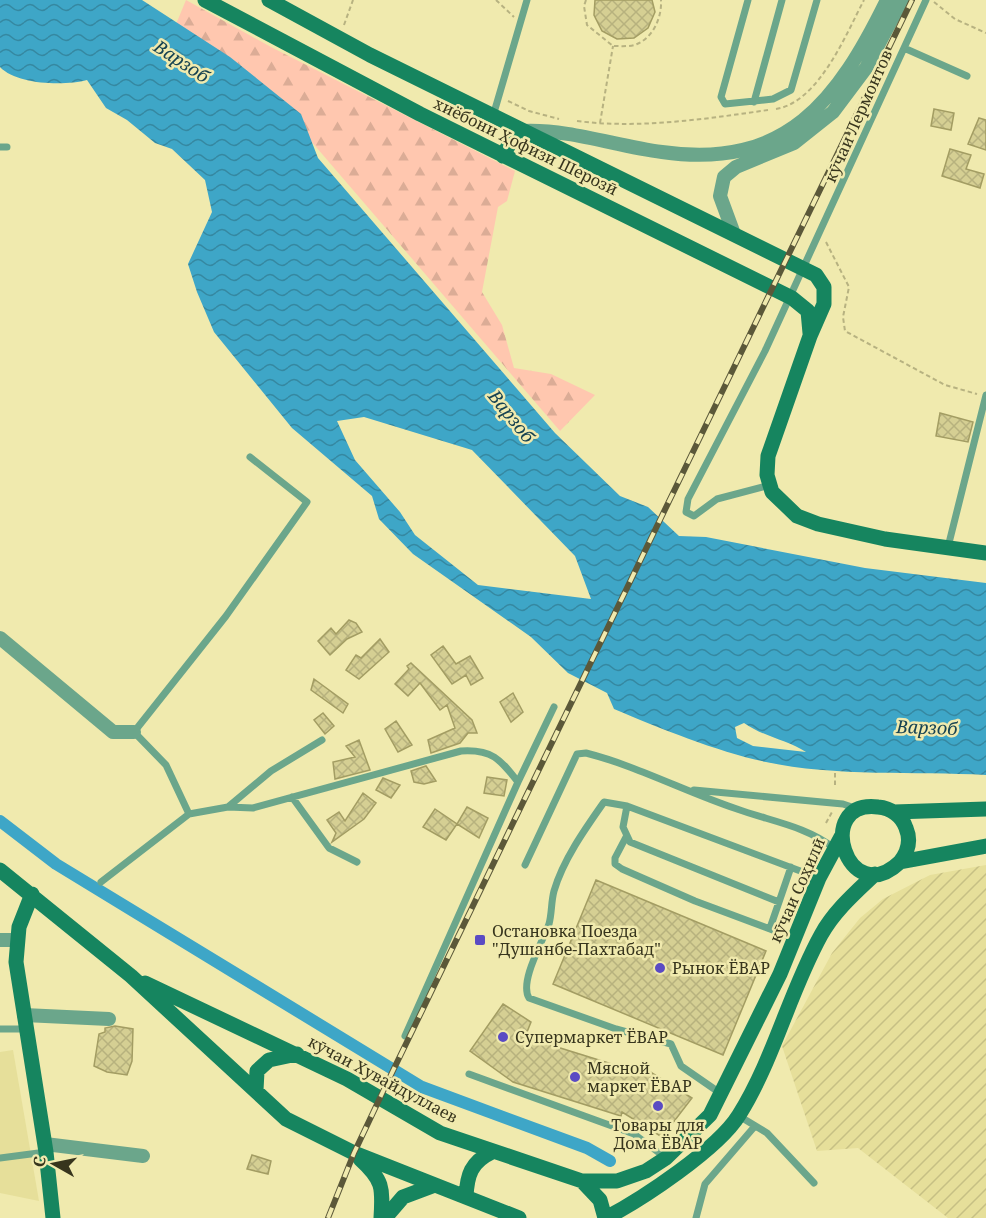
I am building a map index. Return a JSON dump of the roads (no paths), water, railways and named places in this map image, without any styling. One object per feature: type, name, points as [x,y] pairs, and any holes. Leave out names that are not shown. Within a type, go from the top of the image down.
[{"type":"street","name":"хиёбони Ҳофизи Шерозӣ","points":[[205,0],[503,156],[792,298],[803,306],[810,316],[810,336]]},
{"type":"street","name":"хиёбони Ҳофизи Шерозӣ","points":[[269,0],[339,39],[820,278],[825,298],[768,456],[767,475],[770,485]]},
{"type":"street","points":[[503,156],[520,130],[557,130],[675,154],[724,152],[766,143],[799,124],[830,97],[856,60],[887,0]]},
{"type":"street","points":[[734,234],[720,196],[724,177],[736,167],[794,143],[834,112],[866,68],[902,0]]},
{"type":"street","points":[[770,485],[781,503],[797,516],[818,524],[885,539],[986,553]]},
{"type":"street","points":[[0,638],[113,732],[134,732]]},
{"type":"street","points":[[861,809],[874,806],[894,812],[986,809]]},
{"type":"street","name":"кӯчаи Соҳилӣ","points":[[582,1181],[616,1181],[646,1170],[666,1158],[710,1114],[780,974],[794,938],[813,875],[838,842],[845,824],[861,809]]},
{"type":"street","points":[[582,1181],[600,1200],[606,1218],[642,1200],[724,1134],[739,1116],[764,1068],[821,934],[838,911],[875,874],[889,871],[900,862],[907,850],[908,836],[904,823],[894,812]]},
{"type":"street","name":"кӯчаи Соҳилӣ","points":[[838,842],[850,863],[861,871],[875,874]]},
{"type":"street","points":[[900,862],[986,846]]},
{"type":"street","name":"кӯчаи Хувайдуллаев","points":[[0,870],[131,976],[286,1119],[354,1153],[509,1216]]},
{"type":"street","points":[[32,894],[19,927],[16,962],[46,1148],[53,1218]]},
{"type":"street","points":[[0,940],[18,939]]},
{"type":"street","name":"кӯчаи Хувайдуллаев","points":[[131,976],[347,1079],[440,1133],[582,1181]]},
{"type":"street","points":[[25,1022],[109,1018]]},
{"type":"street","points":[[256,1090],[257,1071],[269,1060],[297,1054]]},
{"type":"street","points":[[46,1148],[143,1156]]},
{"type":"street","points":[[466,1197],[471,1169],[480,1158],[492,1152]]},
{"type":"street","points":[[354,1153],[378,1176],[383,1218]]},
{"type":"street","points":[[383,1218],[403,1197],[435,1185]]},
{"type":"lane","points":[[493,116],[527,0]]},
{"type":"lane","points":[[748,0],[721,100],[725,104],[779,98],[791,90],[817,0]]},
{"type":"lane","points":[[754,102],[782,0]]},
{"type":"lane","name":"кӯчаи Лермонтов","points":[[770,485],[717,499],[694,516],[686,512],[688,499],[765,351],[926,0]]},
{"type":"lane","points":[[903,48],[967,76]]},
{"type":"lane","points":[[948,549],[986,395]]},
{"type":"lane","points":[[977,434],[986,437]]},
{"type":"lane","points":[[189,814],[166,765],[134,732],[226,616],[306,502],[250,458]]},
{"type":"lane","points":[[405,1036],[518,782],[554,707]]},
{"type":"lane","points":[[228,807],[271,771],[322,740]]},
{"type":"lane","points":[[101,882],[189,814],[228,807],[253,808],[461,750],[490,753],[518,782]]},
{"type":"lane","points":[[525,865],[577,754],[603,758],[685,790],[838,842]]},
{"type":"lane","points":[[685,790],[843,804],[861,809]]},
{"type":"lane","points":[[292,796],[329,848],[357,861]]},
{"type":"lane","points":[[720,1094],[681,1066],[671,1044],[616,1029],[529,998],[526,994],[528,976],[550,922],[554,891],[572,851],[604,802],[627,806],[813,875]]},
{"type":"lane","points":[[627,806],[623,827],[630,842],[779,902]]},
{"type":"lane","points":[[626,837],[615,858],[615,864],[622,869],[695,901],[794,938]]},
{"type":"lane","points":[[770,928],[791,867]]},
{"type":"lane","points":[[0,1029],[25,1022]]},
{"type":"lane","points":[[469,1074],[634,1134],[666,1158]]},
{"type":"lane","points":[[739,1116],[767,1133],[814,1183]]},
{"type":"lane","points":[[696,1218],[705,1184],[755,1126]]},
{"type":"lane","points":[[0,1158],[46,1148]]},
{"type":"water","name":"Варзоб","points":[[0,0],[142,0],[230,57],[301,114],[318,158],[555,433],[620,496],[648,507],[679,536],[706,537],[865,568],[986,583],[986,775],[847,772],[792,767],[748,758],[709,746],[614,709],[607,693],[568,673],[531,637],[413,554],[379,519],[372,496],[292,428],[214,332],[188,264],[212,212],[205,180],[172,149],[155,143],[127,120],[106,108],[87,80],[42,83],[18,77],[0,67]],"holes":[[[364,417],[472,450],[575,556],[591,599],[478,585],[415,535],[400,512],[355,460],[337,421]],[[744,723],[759,731],[806,752],[753,746],[737,738],[735,727]]]},
{"type":"waterway","points":[[0,821],[56,864],[422,1087],[587,1148],[610,1161]]},
{"type":"railway","points":[[328,1218],[354,1153],[387,1083],[912,0]]},
{"type":"place","name":"Остановка Поезда \"Душанбе-Пахтабад\"","points":[[480,940]]},
{"type":"place","name":"Рынок ЁВАР","points":[[660,968]]},
{"type":"place","name":"Супермаркет ЁВАР","points":[[503,1037]]},
{"type":"place","name":"Мясной маркет ЁВАР","points":[[575,1077]]},
{"type":"place","name":"Товары для Дома ЁВАР","points":[[658,1106]]}]
